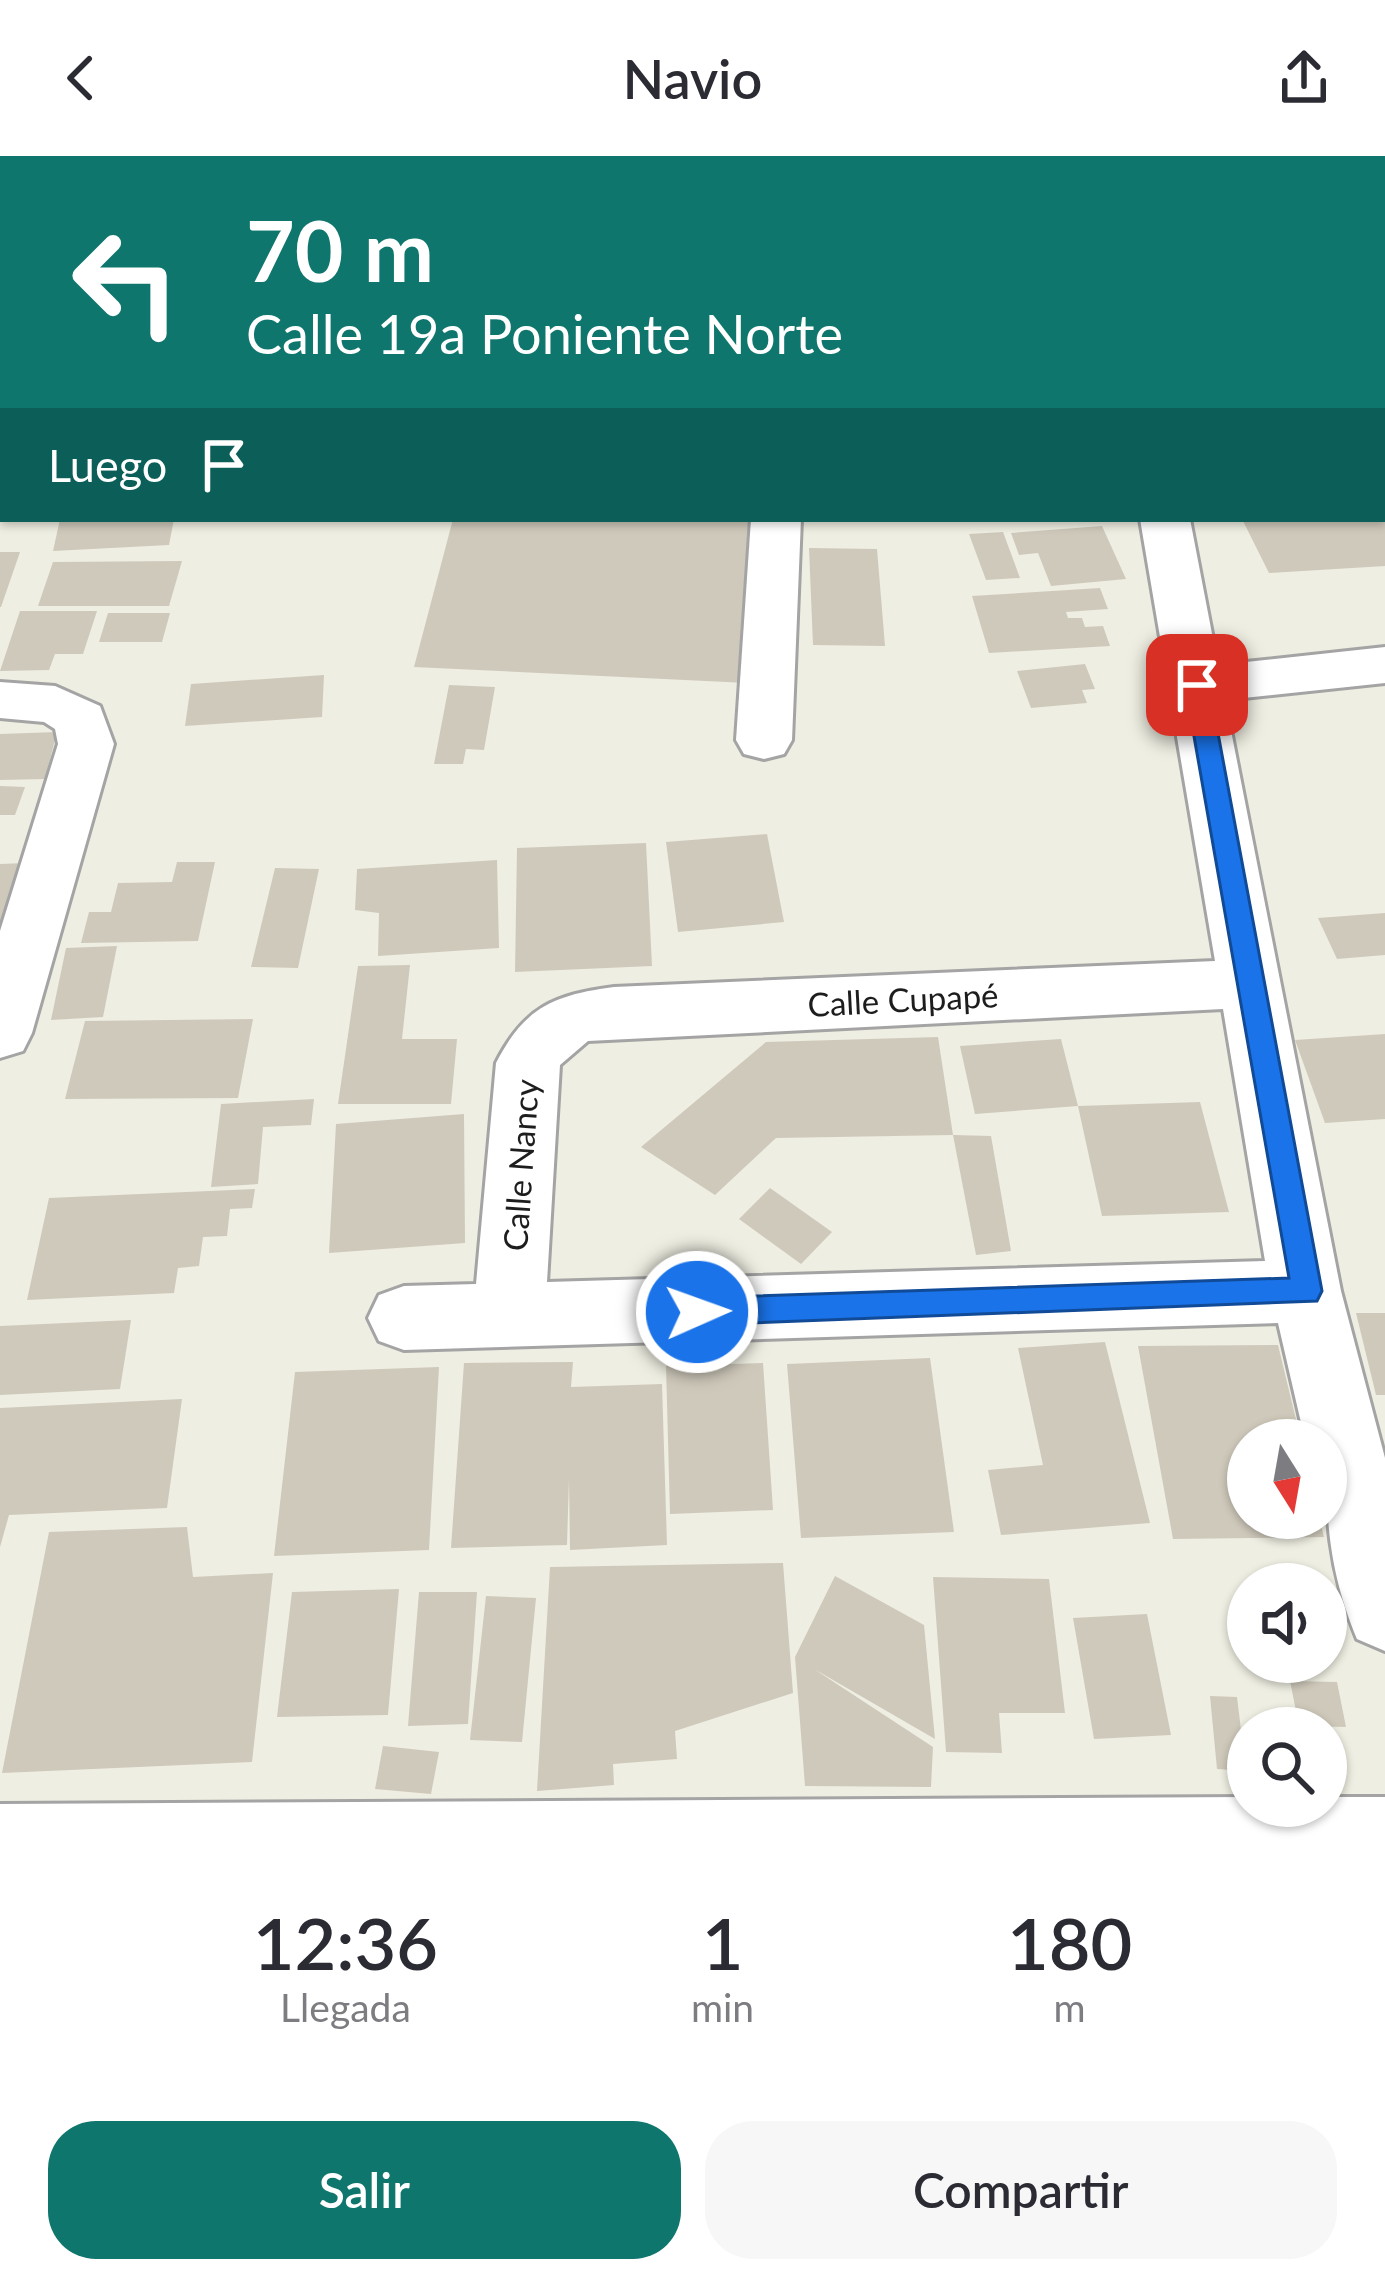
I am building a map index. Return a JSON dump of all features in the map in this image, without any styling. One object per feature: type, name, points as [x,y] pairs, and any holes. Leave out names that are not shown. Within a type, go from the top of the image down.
[{"type":"street","points":[[764,740],[776,522]]},
{"type":"street","points":[[1166,522],[1306,1291],[1361,1415],[1385,1611]]},
{"type":"street","points":[[1197,685],[1385,664]]},
{"type":"street","points":[[0,700],[55,704],[81,719],[86,744],[0,1033]]},
{"type":"street","name":"Calle Cupapé","points":[[559,1024],[614,1012],[1248,984]]},
{"type":"street","name":"Calle Nancy","points":[[509,1318],[528,1063],[538,1040],[559,1024]]},
{"type":"street","points":[[404,1318],[1306,1291]]},
{"type":"street","points":[[0,1847],[1385,1840]]},
{"type":"building","points":[[59,522],[173,522],[169,545],[53,551]]},
{"type":"building","points":[[452,522],[761,522],[747,683],[414,667]]},
{"type":"building","points":[[1244,522],[1385,522],[1385,566],[1269,573]]},
{"type":"building","points":[[1102,526],[1126,579],[1051,586],[1038,553],[1019,555],[1011,533]]},
{"type":"building","points":[[1003,532],[1020,578],[986,580],[969,534]]},
{"type":"building","points":[[809,548],[877,549],[885,646],[813,645]]},
{"type":"building","points":[[0,552],[20,552],[1,607],[0,607]]},
{"type":"building","points":[[182,561],[169,606],[38,606],[53,562]]},
{"type":"building","points":[[1100,588],[1108,609],[1066,612],[1068,618],[1082,618],[1085,627],[1103,626],[1110,646],[989,653],[972,596]]},
{"type":"building","points":[[20,611],[97,611],[83,654],[55,654],[49,670],[0,671]]},
{"type":"building","points":[[108,613],[170,613],[162,642],[99,642]]},
{"type":"building","points":[[1085,664],[1095,689],[1082,690],[1087,703],[1031,708],[1017,671]]},
{"type":"building","points":[[324,675],[322,717],[185,726],[191,684]]},
{"type":"building","points":[[449,685],[495,687],[484,750],[466,749],[463,764],[434,764]]},
{"type":"building","points":[[57,732],[45,779],[0,780],[0,734]]},
{"type":"building","points":[[0,786],[25,787],[15,815],[0,815]]},
{"type":"building","points":[[767,834],[784,922],[678,932],[666,842]]},
{"type":"building","points":[[646,843],[652,966],[515,972],[517,848]]},
{"type":"building","points":[[497,860],[499,948],[378,956],[379,913],[355,910],[357,869]]},
{"type":"building","points":[[177,862],[215,862],[198,941],[81,943],[89,912],[111,912],[118,883],[172,882]]},
{"type":"building","points":[[26,863],[0,948],[0,864]]},
{"type":"building","points":[[275,868],[319,869],[298,968],[251,967]]},
{"type":"building","points":[[1385,913],[1385,955],[1337,959],[1318,918]]},
{"type":"building","points":[[117,946],[103,1017],[51,1020],[66,948]]},
{"type":"building","points":[[410,965],[402,1039],[457,1039],[451,1104],[338,1104],[358,966]]},
{"type":"building","points":[[253,1019],[238,1098],[65,1099],[85,1021]]},
{"type":"building","points":[[1385,1034],[1385,1119],[1325,1123],[1295,1040]]},
{"type":"building","points":[[938,1037],[953,1135],[776,1138],[715,1195],[641,1147],[766,1042]]},
{"type":"building","points":[[1061,1039],[1078,1106],[975,1114],[960,1046]]},
{"type":"building","points":[[314,1099],[311,1125],[263,1127],[258,1184],[211,1187],[221,1104]]},
{"type":"building","points":[[1200,1102],[1229,1212],[1102,1216],[1078,1106]]},
{"type":"building","points":[[464,1114],[465,1243],[329,1253],[336,1124]]},
{"type":"building","points":[[953,1135],[991,1136],[1011,1251],[976,1255]]},
{"type":"building","points":[[770,1188],[832,1232],[801,1264],[739,1219]]},
{"type":"building","points":[[255,1189],[252,1208],[230,1209],[227,1236],[203,1237],[199,1266],[178,1268],[174,1293],[27,1300],[49,1198]]},
{"type":"building","points":[[1356,1313],[1385,1313],[1385,1395],[1376,1395]]},
{"type":"building","points":[[131,1320],[120,1389],[0,1395],[0,1326]]},
{"type":"building","points":[[1105,1342],[1150,1523],[1001,1535],[988,1470],[1043,1465],[1018,1348]]},
{"type":"building","points":[[1278,1345],[1296,1419],[1227,1419],[1227,1538],[1173,1539],[1138,1346]]},
{"type":"building","points":[[930,1358],[954,1532],[801,1538],[787,1364]]},
{"type":"building","points":[[573,1362],[571,1387],[662,1384],[667,1545],[570,1550],[569,1479],[567,1545],[451,1548],[464,1363]]},
{"type":"building","points":[[763,1363],[773,1510],[670,1514],[666,1366]]},
{"type":"building","points":[[439,1367],[429,1550],[274,1556],[295,1372]]},
{"type":"building","points":[[182,1399],[167,1508],[9,1515],[0,1547],[0,1408]]},
{"type":"building","points":[[187,1527],[193,1577],[273,1573],[252,1762],[2,1773],[49,1532]]},
{"type":"building","points":[[783,1563],[793,1693],[675,1731],[677,1759],[613,1764],[614,1785],[537,1791],[550,1567]]},
{"type":"building","points":[[835,1576],[924,1625],[935,1739],[814,1669],[933,1747],[931,1787],[805,1786],[795,1657]]},
{"type":"building","points":[[933,1577],[1049,1579],[1065,1713],[999,1713],[1002,1753],[946,1752]]},
{"type":"building","points":[[399,1589],[388,1715],[277,1717],[292,1592]]},
{"type":"building","points":[[419,1592],[477,1592],[468,1724],[408,1726]]},
{"type":"building","points":[[486,1596],[536,1598],[522,1742],[470,1740]]},
{"type":"building","points":[[1147,1614],[1171,1735],[1094,1739],[1073,1618]]},
{"type":"building","points":[[1290,1683],[1337,1683],[1342,1707],[1295,1707]]},
{"type":"building","points":[[1210,1696],[1237,1697],[1238,1707],[1227,1707],[1227,1770],[1217,1769]]},
{"type":"building","points":[[383,1746],[439,1752],[431,1794],[375,1789]]},
{"type":"route","points":[[697,1312],[1306,1291],[1197,685]]}]
